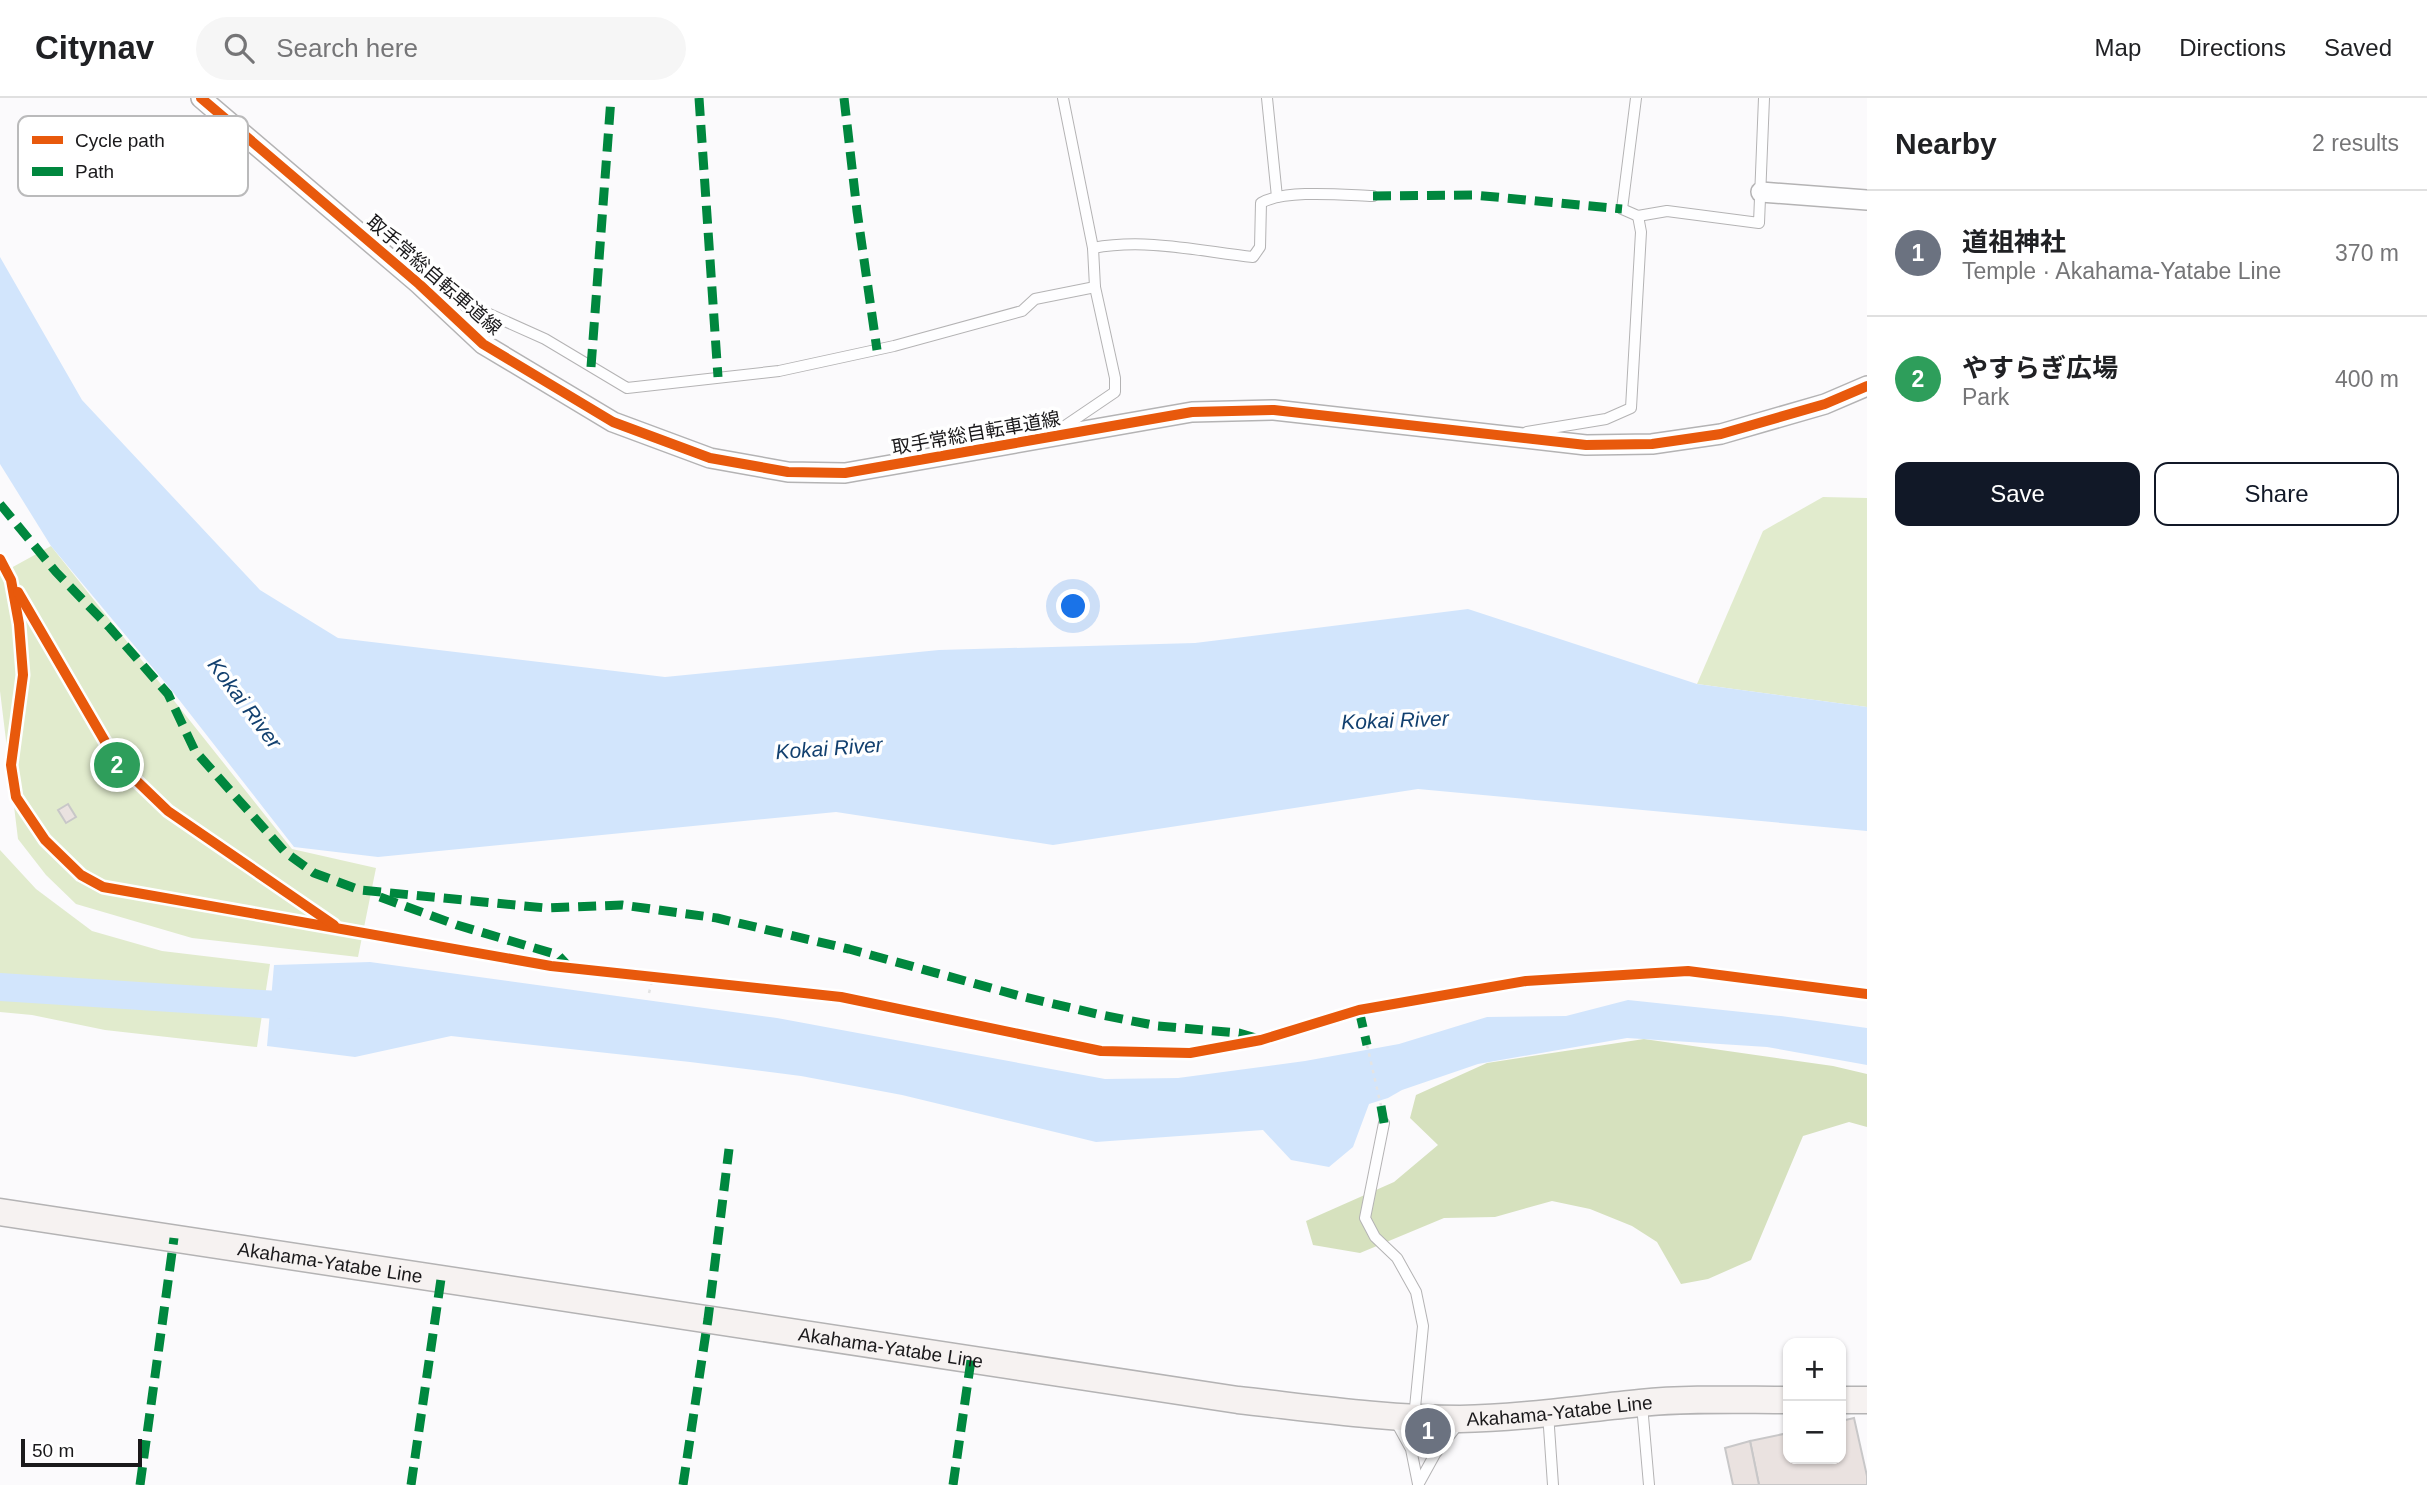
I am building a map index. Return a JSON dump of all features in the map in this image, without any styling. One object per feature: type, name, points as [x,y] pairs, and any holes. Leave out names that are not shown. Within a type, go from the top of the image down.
[{"type":"main road","name":"Akahama-Yatabe Line","points":[[0,1212],[1224,1398],[1404,1417],[1462,1419],[1700,1399],[1783,1400]]},
{"type":"main road","points":[[1846,1400],[1867,1400]]},
{"type":"street","name":"取手常総自転車道線","points":[[201,98],[222,116]]},
{"type":"street","name":"取手常総自転車道線","points":[[248,138],[419,284],[483,344],[613,422],[710,458],[788,472],[845,473],[1192,412],[1274,410],[1586,445],[1652,444],[1721,433],[1825,404],[1867,386]]},
{"type":"street","points":[[1761,192],[1867,200]]},
{"type":"lane","points":[[1048,438],[1115,392],[1115,378],[1095,286],[1093,248],[1063,98]]},
{"type":"lane","points":[[1267,98],[1277,197]]},
{"type":"lane","points":[[1636,98],[1622,209],[1638,216],[1667,211],[1759,223],[1764,98]]},
{"type":"lane","points":[[1093,248],[1119,243],[1146,243],[1252,257],[1260,247],[1261,203],[1270,198],[1331,194],[1373,197]]},
{"type":"lane","points":[[1499,436],[1606,419],[1631,408],[1641,233],[1638,216]]},
{"type":"lane","points":[[419,284],[454,296],[545,339],[627,387],[779,371],[877,350],[1022,311],[1035,299],[1095,286]]},
{"type":"lane","points":[[1384,1123],[1365,1218],[1375,1237],[1397,1258],[1416,1292],[1423,1326],[1404,1417],[1418,1485],[1434,1454],[1462,1419]]},
{"type":"lane","points":[[1642,1402],[1649,1485]]},
{"type":"lane","points":[[1548,1412],[1553,1485]]},
{"type":"path","points":[[639,975],[666,978]]},
{"type":"path","points":[[649,993],[653,976]]},
{"type":"path","points":[[1367,1045],[1381,1106]]},
{"type":"green space","points":[[1823,497],[1867,498],[1867,707],[1697,684],[1763,531]]},
{"type":"green space","points":[[51,546],[292,849],[376,868],[358,957],[192,938],[76,904],[46,875],[18,839],[0,691],[0,574]]},
{"type":"green space","points":[[0,850],[36,889],[92,931],[162,951],[270,964],[257,1047],[105,1030],[32,1015],[0,1012]]},
{"type":"green space","points":[[1644,1039],[1833,1066],[1867,1074],[1867,1127],[1849,1122],[1803,1136],[1751,1260],[1708,1279],[1681,1284],[1657,1242],[1632,1226],[1590,1209],[1552,1201],[1495,1217],[1444,1218],[1360,1253],[1313,1245],[1306,1221],[1394,1182],[1438,1145],[1410,1118],[1416,1095],[1487,1063]]},
{"type":"water","name":"Kokai River","points":[[0,257],[82,400],[260,590],[338,638],[665,677],[939,650],[1195,643],[1468,609],[1697,684],[1867,707],[1867,831],[1418,789],[1053,845],[836,812],[378,857],[294,847],[173,692],[51,546],[0,464]]},
{"type":"water","points":[[370,962],[777,1018],[1105,1079],[1178,1078],[1305,1061],[1399,1044],[1487,1017],[1566,1016],[1628,1000],[1867,1028],[1867,1065],[1767,1047],[1627,1038],[1478,1064],[1369,1104],[1353,1147],[1329,1167],[1291,1160],[1263,1130],[1096,1142],[902,1095],[801,1076],[690,1062],[451,1036],[355,1057],[267,1046],[274,965]]},
{"type":"building","points":[[68,804],[76,817],[66,823],[58,810]]},
{"type":"building","points":[[1854,1418],[1867,1485],[1759,1485],[1750,1441],[1783,1434],[1783,1464],[1846,1464],[1846,1420]]},
{"type":"building","points":[[1750,1441],[1759,1485],[1733,1485],[1725,1448]]},
{"type":"waterway","points":[[0,987],[278,1005],[308,1004]]},
{"type":"marked path","points":[[591,367],[611,98]]},
{"type":"marked path","points":[[699,98],[718,377]]},
{"type":"marked path","points":[[844,98],[877,350]]},
{"type":"marked path","points":[[1373,196],[1474,195],[1622,209]]},
{"type":"marked path","points":[[0,504],[56,572],[168,694],[195,751],[285,852],[314,873],[360,890],[546,908],[622,905],[717,918],[849,949],[1020,996],[1097,1014],[1158,1026],[1239,1033],[1256,1038]]},
{"type":"marked path","points":[[380,897],[457,925],[558,955],[570,968]]},
{"type":"marked path","points":[[1359,1010],[1367,1045]]},
{"type":"marked path","points":[[1381,1106],[1384,1123]]},
{"type":"marked path","points":[[683,1485],[708,1319],[729,1149]]},
{"type":"marked path","points":[[140,1485],[174,1238]]},
{"type":"marked path","points":[[411,1485],[441,1279]]},
{"type":"marked path","points":[[953,1485],[971,1360]]},
{"type":"cycle path","points":[[201,98],[222,116]]},
{"type":"cycle path","points":[[248,138],[419,284],[483,344],[613,422],[710,458],[788,472],[845,473],[1192,412],[1274,410],[1586,445],[1652,444],[1721,434],[1825,404],[1867,386]]},
{"type":"cycle path","points":[[0,559],[11,580],[19,624],[23,675],[11,765],[16,797],[45,840],[81,875],[103,887],[551,966],[841,997],[1101,1051],[1190,1053],[1261,1040],[1359,1010],[1526,981],[1688,971],[1867,994]]},
{"type":"cycle path","points":[[18,592],[117,762],[168,811],[334,925]]},
{"type":"place","name":"やすらぎ広場","points":[[117,765]]},
{"type":"place","name":"道祖神社","points":[[1428,1431]]}]
